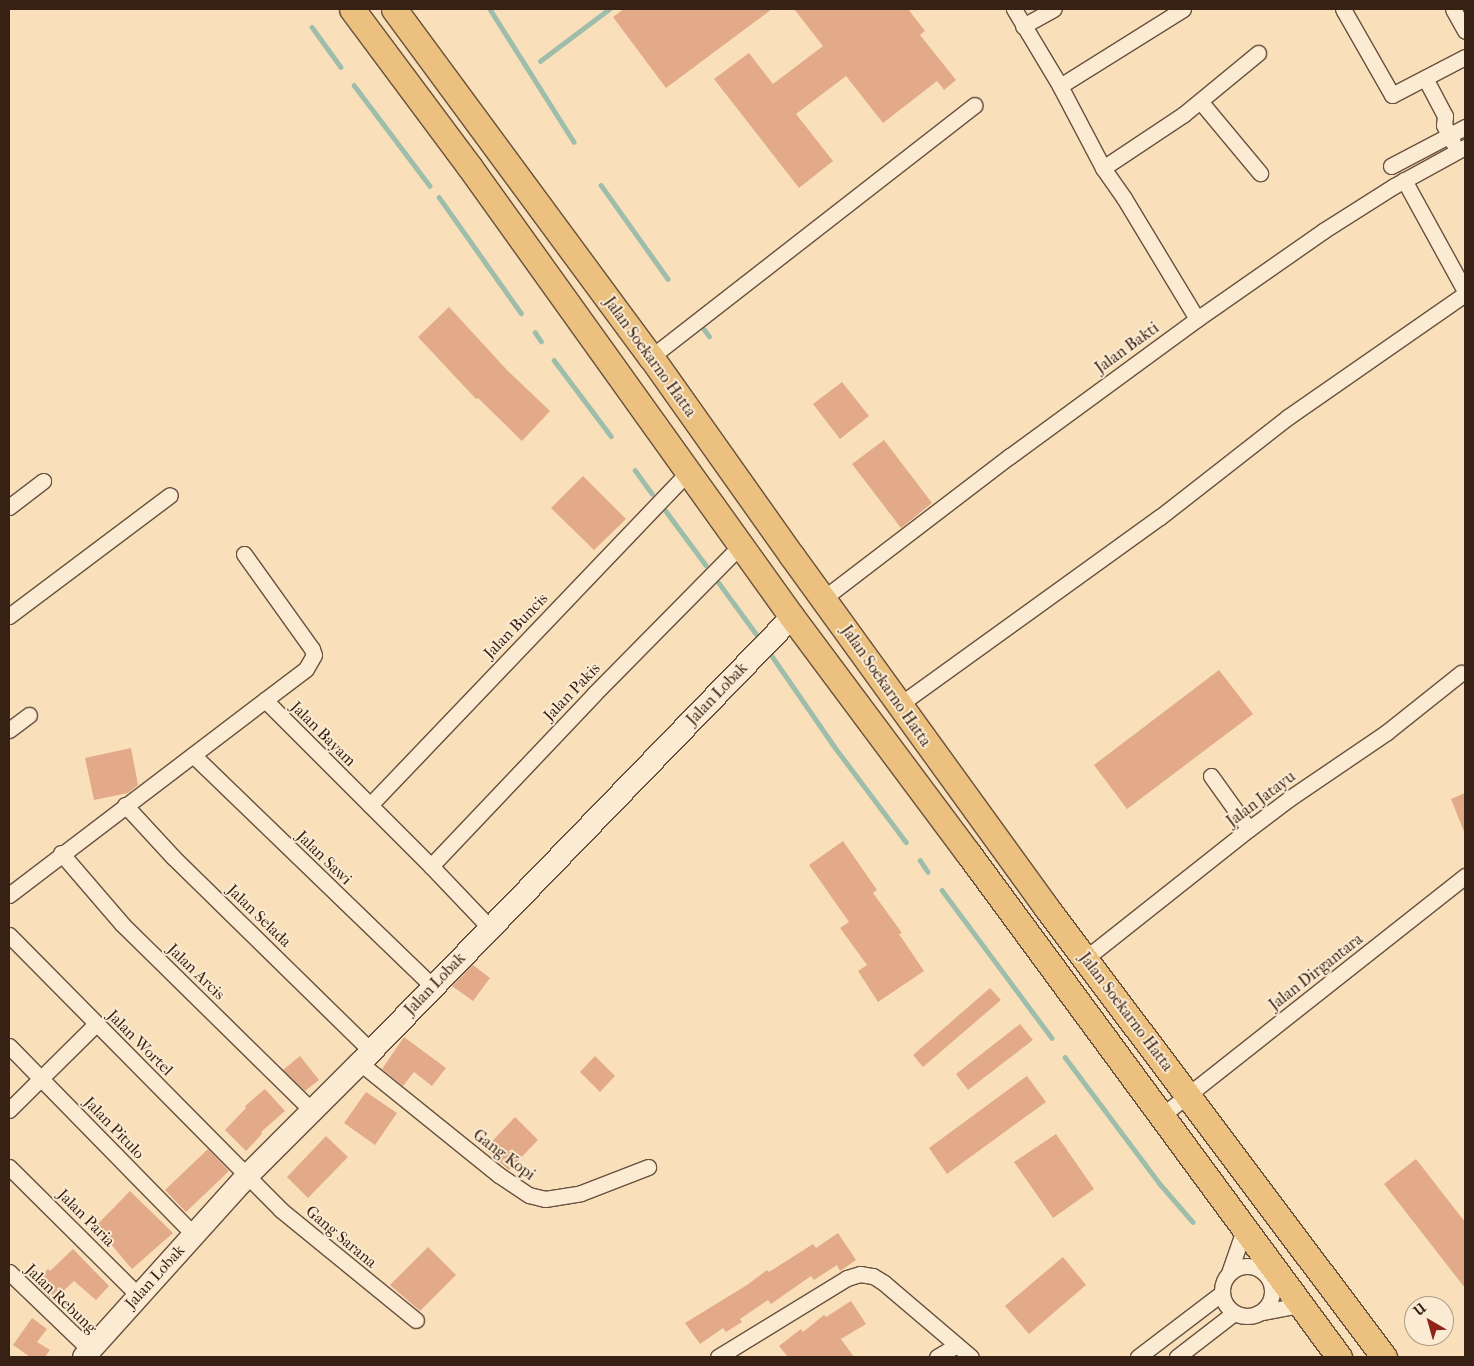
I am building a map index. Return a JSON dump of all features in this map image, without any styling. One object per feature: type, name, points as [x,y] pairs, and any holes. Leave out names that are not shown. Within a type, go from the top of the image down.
[{"type":"main road","name":"Jalan Soekarno Hatta","points":[[352,9],[469,166],[740,546],[1339,1357]]},
{"type":"main road","name":"Jalan Soekarno Hatta","points":[[394,9],[651,357],[899,705],[1384,1357]]},
{"type":"main road","name":"Jalan Lobak","points":[[87,1354],[138,1295],[247,1176],[366,1057],[432,986],[792,617]]},
{"type":"street","points":[[1014,9],[1060,86],[1103,168],[1124,198],[1197,319]]},
{"type":"street","points":[[1023,26],[1054,9]]},
{"type":"street","points":[[1060,86],[1183,9]]},
{"type":"street","points":[[1343,9],[1392,95],[1465,57]]},
{"type":"street","points":[[1453,9],[1465,31]]},
{"type":"street","points":[[1103,168],[1200,101],[1258,53]]},
{"type":"street","points":[[1420,81],[1436,120],[1447,130],[1461,149]]},
{"type":"street","points":[[1200,101],[1260,173]]},
{"type":"street","points":[[651,357],[975,105]]},
{"type":"street","points":[[1391,166],[1447,130],[1465,127]]},
{"type":"street","name":"Jalan Bakti","points":[[824,598],[1010,456],[1197,319],[1324,231],[1404,180],[1461,149]]},
{"type":"street","points":[[899,705],[1160,516],[1288,417],[1465,292],[1404,180]]},
{"type":"street","name":"Jalan Buncis","points":[[370,805],[688,472]]},
{"type":"street","points":[[9,507],[43,481]]},
{"type":"street","points":[[9,616],[170,495]]},
{"type":"street","name":"Jalan Pakis","points":[[432,866],[594,694],[740,546]]},
{"type":"street","name":"Jalan Bayam","points":[[244,554],[312,649],[314,655],[306,669],[265,700],[432,866],[490,928]]},
{"type":"street","name":"Jalan Jatayu","points":[[1086,958],[1249,829],[1290,798],[1387,732],[1461,673]]},
{"type":"street","points":[[9,895],[61,853],[265,700]]},
{"type":"street","points":[[9,730],[29,714]]},
{"type":"street","name":"Jalan Sawi","points":[[193,755],[432,986]]},
{"type":"street","points":[[1211,776],[1249,829]]},
{"type":"street","name":"Jalan Selada","points":[[125,805],[172,857],[366,1057]]},
{"type":"street","name":"Jalan Arcis","points":[[61,853],[122,924],[312,1111]]},
{"type":"street","name":"Jalan Dirgantara","points":[[1160,1117],[1465,876]]},
{"type":"street","name":"Jalan Wortel","points":[[9,935],[247,1176]]},
{"type":"street","points":[[9,1110],[96,1024]]},
{"type":"street","name":"Jalan Pitulo","points":[[9,1046],[194,1235]]},
{"type":"street","name":"Gang Kopi","points":[[366,1057],[499,1175],[529,1195],[545,1199],[580,1193],[648,1167]]},
{"type":"street","name":"Jalan Paria","points":[[9,1167],[138,1295]]},
{"type":"street","name":"Gang Sarana","points":[[247,1176],[307,1233],[416,1320]]},
{"type":"street","points":[[1244,1230],[1229,1273],[1222,1285],[1225,1304],[1234,1313],[1246,1316],[1300,1305]]},
{"type":"street","points":[[1229,1273],[1242,1266],[1250,1266],[1264,1273],[1269,1279],[1271,1294],[1269,1302],[1258,1313]]},
{"type":"street","name":"Jalan Rebung","points":[[9,1272],[87,1354]]},
{"type":"street","points":[[718,1357],[846,1278],[860,1274],[873,1276],[884,1283],[971,1357]]},
{"type":"street","points":[[1138,1357],[1222,1292]]},
{"type":"street","points":[[1177,1357],[1234,1313]]},
{"type":"street","points":[[937,1357],[957,1345]]},
{"type":"building","points":[[624,9],[772,9],[666,88],[613,17]]},
{"type":"building","points":[[794,9],[908,9],[925,31],[920,35],[956,80],[944,90],[937,81],[883,123],[846,76],[796,114],[833,161],[799,188],[714,79],[749,53],[773,84],[823,46]]},
{"type":"building","points":[[449,307],[507,370],[550,411],[522,441],[478,398],[476,399],[418,337]]},
{"type":"building","points":[[842,382],[869,416],[840,439],[813,404]]},
{"type":"building","points":[[884,440],[932,503],[901,528],[852,464]]},
{"type":"building","points":[[583,476],[626,519],[594,550],[551,508]]},
{"type":"building","points":[[1219,670],[1253,714],[1127,809],[1094,765]]},
{"type":"building","points":[[131,748],[138,785],[128,793],[94,800],[85,758]]},
{"type":"building","points":[[1465,793],[1465,834],[1451,799]]},
{"type":"building","points":[[843,841],[877,890],[873,893],[902,933],[899,934],[924,971],[878,1002],[858,971],[867,965],[840,928],[849,922],[809,865]]},
{"type":"building","points":[[473,965],[490,978],[473,1001],[452,986]]},
{"type":"building","points":[[990,988],[1001,1000],[923,1067],[913,1055]]},
{"type":"building","points":[[1020,1024],[1033,1040],[968,1090],[956,1074]]},
{"type":"building","points":[[404,1037],[446,1068],[432,1086],[414,1072],[403,1086],[382,1069]]},
{"type":"building","points":[[300,1056],[319,1080],[305,1091],[283,1070]]},
{"type":"building","points":[[595,1056],[615,1076],[600,1092],[580,1072]]},
{"type":"building","points":[[1027,1076],[1046,1102],[947,1174],[929,1148]]},
{"type":"building","points":[[265,1089],[285,1111],[261,1132],[262,1134],[246,1151],[225,1130],[246,1108],[245,1106]]},
{"type":"building","points":[[366,1092],[397,1113],[375,1145],[344,1123]]},
{"type":"building","points":[[515,1117],[538,1140],[509,1170],[485,1149]]},
{"type":"building","points":[[1056,1134],[1094,1189],[1053,1218],[1014,1162]]},
{"type":"building","points":[[326,1136],[348,1157],[308,1198],[287,1177]]},
{"type":"building","points":[[208,1149],[229,1171],[186,1212],[165,1190]]},
{"type":"building","points":[[1416,1159],[1465,1222],[1465,1288],[1384,1184]]},
{"type":"building","points":[[130,1191],[173,1233],[132,1269],[109,1242],[106,1245],[92,1230]]},
{"type":"building","points":[[838,1233],[856,1260],[840,1271],[837,1265],[814,1280],[811,1276],[771,1304],[768,1300],[740,1319],[742,1322],[726,1332],[723,1328],[700,1344],[685,1323],[747,1285],[767,1270],[769,1272],[813,1244],[816,1248]]},
{"type":"building","points":[[428,1247],[456,1275],[420,1311],[390,1285]]},
{"type":"building","points":[[73,1249],[109,1286],[96,1300],[74,1281],[53,1301],[34,1282],[48,1269],[50,1271]]},
{"type":"building","points":[[1063,1257],[1086,1285],[1029,1334],[1005,1306]]},
{"type":"building","points":[[851,1301],[866,1324],[841,1339],[854,1357],[788,1357],[779,1346],[801,1329],[803,1332],[824,1315],[826,1317]]},
{"type":"building","points":[[32,1318],[47,1329],[37,1342],[50,1350],[45,1357],[30,1357],[13,1345]]},
{"type":"waterway","points":[[490,9],[574,142]]},
{"type":"waterway","points":[[540,61],[609,9]]},
{"type":"waterway","points":[[312,27],[341,67]]},
{"type":"waterway","points":[[354,85],[430,186]]},
{"type":"waterway","points":[[601,185],[668,279]]},
{"type":"waterway","points":[[439,197],[521,313]]},
{"type":"waterway","points":[[704,329],[709,336]]},
{"type":"waterway","points":[[535,332],[541,341]]},
{"type":"waterway","points":[[554,360],[611,436]]},
{"type":"waterway","points":[[635,470],[652,493]]},
{"type":"waterway","points":[[666,511],[706,565]]},
{"type":"waterway","points":[[719,583],[757,635]]},
{"type":"waterway","points":[[772,656],[834,746],[906,842]]},
{"type":"waterway","points":[[920,860],[928,872]]},
{"type":"waterway","points":[[942,890],[1052,1038]]},
{"type":"waterway","points":[[1065,1057],[1160,1184],[1193,1222]]}]
